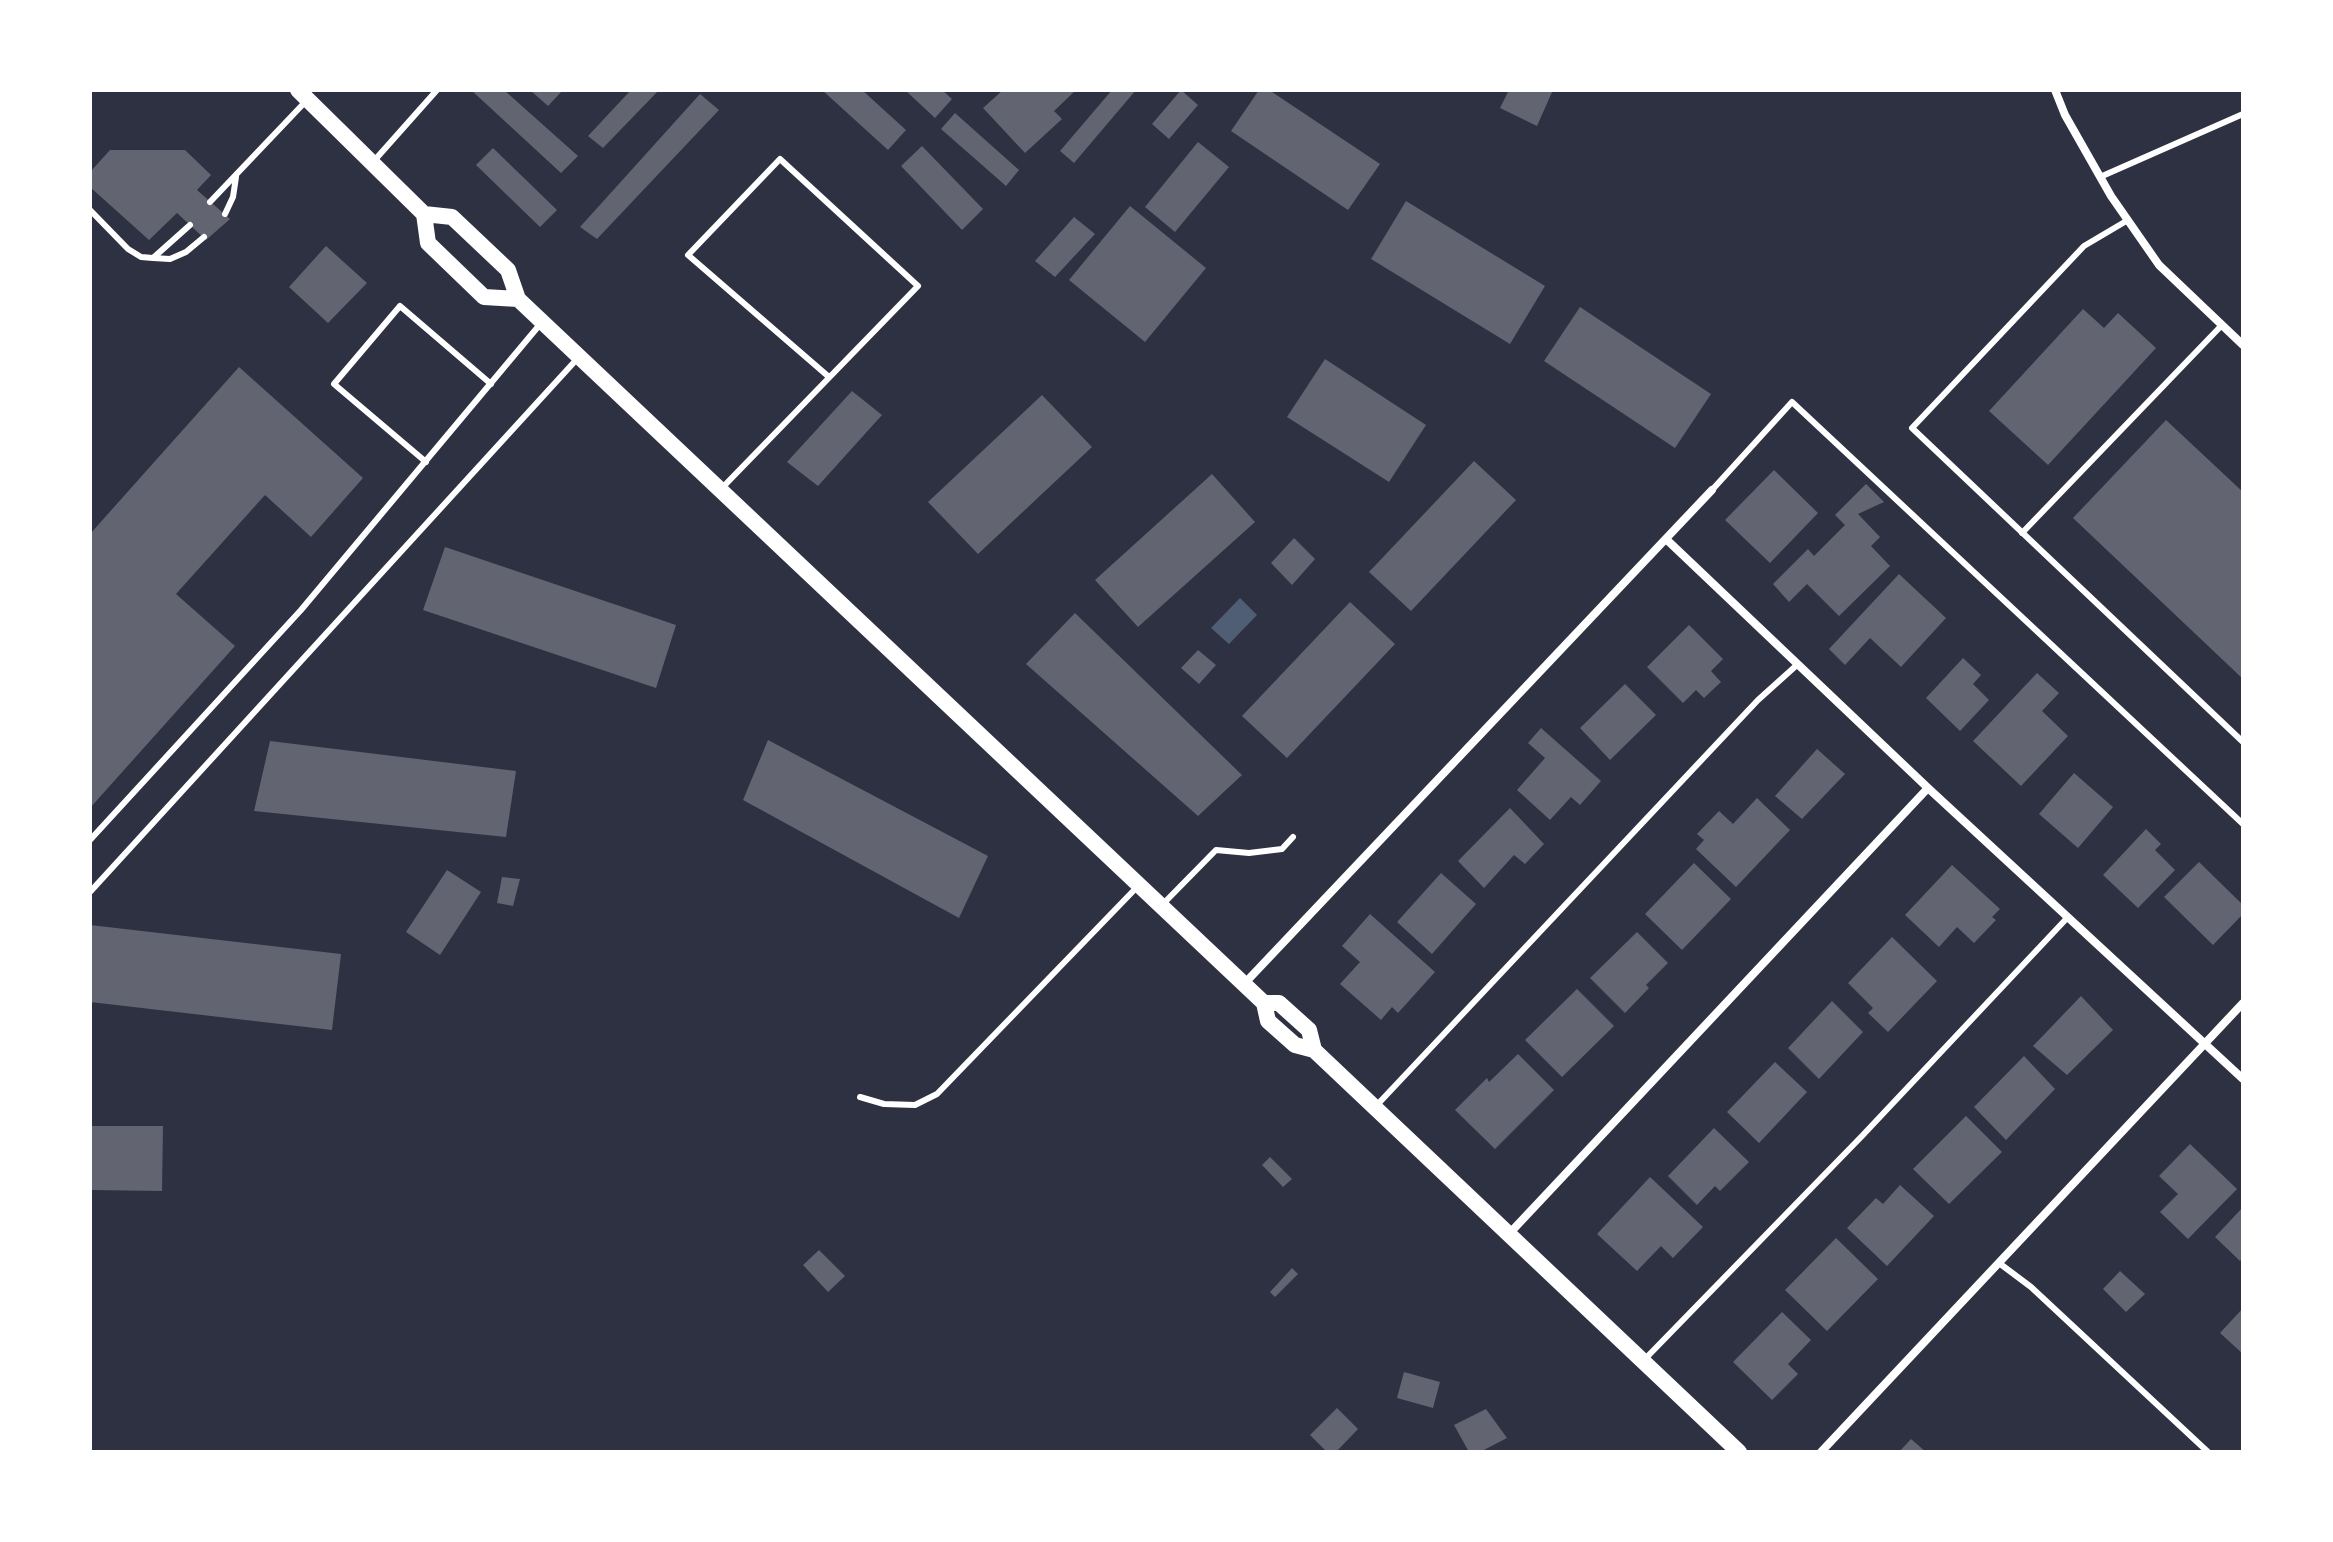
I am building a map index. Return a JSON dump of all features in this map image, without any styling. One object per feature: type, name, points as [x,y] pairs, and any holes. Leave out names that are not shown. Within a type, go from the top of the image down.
[{"type":"main road","points":[[303,95],[424,214],[428,243],[484,297],[518,299]]},
{"type":"main road","points":[[424,214],[452,217],[508,270],[518,299],[1264,1003],[1268,1021],[1295,1045],[1314,1050],[1739,1452]]},
{"type":"street","points":[[2055,90],[2099,177],[2159,265],[2243,345]]},
{"type":"street","points":[[1244,984],[1712,490]]},
{"type":"street","points":[[1666,539],[1928,788],[2243,1079]]},
{"type":"street","points":[[1508,1235],[1928,788]]},
{"type":"street","points":[[1821,1452],[2243,1003]]},
{"type":"lane","points":[[373,162],[437,90]]},
{"type":"lane","points":[[210,202],[236,177],[303,95]]},
{"type":"lane","points":[[2099,177],[2243,114]]},
{"type":"lane","points":[[719,490],[918,286],[780,159],[688,255],[829,377]]},
{"type":"lane","points":[[225,214],[233,197],[236,177]]},
{"type":"lane","points":[[90,210],[128,249],[141,257],[170,259],[186,252],[204,237]]},
{"type":"lane","points":[[2128,220],[2084,246],[1912,428],[2243,742]]},
{"type":"lane","points":[[153,258],[190,225]]},
{"type":"lane","points":[[426,462],[334,384],[400,306],[491,384]]},
{"type":"lane","points":[[90,840],[301,610],[542,322]]},
{"type":"lane","points":[[2022,533],[2222,325]]},
{"type":"lane","points":[[90,892],[579,357]]},
{"type":"lane","points":[[1712,490],[1792,402],[2243,824]]},
{"type":"lane","points":[[1375,1108],[1758,700],[1798,664]]},
{"type":"lane","points":[[1161,906],[1216,850],[1249,853],[1282,849],[1293,837]]},
{"type":"lane","points":[[860,1097],[884,1104],[915,1105],[937,1094],[1139,885]]},
{"type":"lane","points":[[1643,1362],[2068,917]]},
{"type":"lane","points":[[1999,1263],[2031,1287],[2208,1452]]},
{"type":"water","points":[[1240,598],[1257,615],[1229,644],[1211,628]]},
{"type":"building","points":[[471,90],[504,90],[578,156],[561,173]]},
{"type":"building","points":[[530,90],[563,90],[548,106]]},
{"type":"building","points":[[631,90],[659,90],[603,148],[588,136]]},
{"type":"building","points":[[822,90],[862,90],[906,130],[888,150]]},
{"type":"building","points":[[905,90],[942,90],[952,99],[935,118]]},
{"type":"building","points":[[1003,90],[1076,90],[1054,111],[1062,119],[1025,153],[983,108]]},
{"type":"building","points":[[1112,90],[1136,90],[1074,163],[1060,151]]},
{"type":"building","points":[[1181,90],[1198,105],[1169,139],[1152,124]]},
{"type":"building","points":[[1259,90],[1269,90],[1380,164],[1348,210],[1231,131]]},
{"type":"building","points":[[1509,90],[1553,90],[1537,126],[1500,108]]},
{"type":"building","points":[[700,94],[719,110],[597,239],[580,227]]},
{"type":"building","points":[[955,113],[1019,170],[1006,186],[941,129]]},
{"type":"building","points":[[1198,142],[1229,167],[1175,232],[1145,207]]},
{"type":"building","points":[[922,146],[983,209],[962,230],[901,166]]},
{"type":"building","points":[[493,148],[557,210],[540,227],[476,165]]},
{"type":"building","points":[[110,150],[185,150],[211,175],[197,190],[230,219],[206,240],[177,213],[149,240],[90,187],[90,172]]},
{"type":"building","points":[[1406,201],[1545,286],[1510,344],[1371,259]]},
{"type":"building","points":[[1130,206],[1206,268],[1145,342],[1069,280]]},
{"type":"building","points":[[1074,217],[1095,234],[1055,277],[1035,261]]},
{"type":"building","points":[[326,246],[367,283],[328,323],[289,287]]},
{"type":"building","points":[[1580,307],[1711,394],[1675,448],[1544,361]]},
{"type":"building","points":[[2083,309],[2104,328],[2118,313],[2156,348],[2048,465],[1989,411]]},
{"type":"building","points":[[1325,359],[1426,425],[1389,482],[1287,417]]},
{"type":"building","points":[[239,367],[363,478],[311,537],[265,495],[176,594],[235,646],[90,808],[90,534]]},
{"type":"building","points":[[852,391],[882,415],[818,486],[787,462]]},
{"type":"building","points":[[1042,395],[1092,447],[978,554],[928,502]]},
{"type":"building","points":[[2166,420],[2243,492],[2243,679],[2073,518]]},
{"type":"building","points":[[1474,461],[1516,500],[1411,611],[1369,572]]},
{"type":"building","points":[[1774,470],[1818,513],[1770,563],[1725,520]]},
{"type":"building","points":[[1212,474],[1255,522],[1138,627],[1095,580]]},
{"type":"building","points":[[1866,484],[1884,502],[1858,514],[1880,537],[1871,546],[1890,566],[1839,616],[1807,584],[1789,602],[1773,584],[1808,549],[1814,556],[1845,525],[1835,515]]},
{"type":"building","points":[[1294,538],[1315,559],[1292,585],[1271,563]]},
{"type":"building","points":[[445,547],[676,625],[656,688],[423,610]]},
{"type":"building","points":[[1899,574],[1946,618],[1901,667],[1870,638],[1845,665],[1829,649]]},
{"type":"building","points":[[1350,602],[1395,644],[1287,758],[1242,716]]},
{"type":"building","points":[[1075,613],[1242,775],[1198,816],[1026,664]]},
{"type":"building","points":[[1689,625],[1723,659],[1711,671],[1721,682],[1704,698],[1696,690],[1683,703],[1647,667]]},
{"type":"building","points":[[1198,650],[1216,665],[1199,684],[1181,668]]},
{"type":"building","points":[[1963,658],[1981,675],[1973,684],[1989,700],[1960,731],[1926,698]]},
{"type":"building","points":[[2037,673],[2059,693],[2042,711],[2068,736],[2021,786],[1973,741]]},
{"type":"building","points":[[1625,684],[1656,715],[1610,760],[1580,728]]},
{"type":"building","points":[[1541,728],[1601,781],[1580,805],[1571,797],[1550,820],[1517,790],[1545,758],[1528,743]]},
{"type":"building","points":[[768,740],[988,856],[959,918],[743,800]]},
{"type":"building","points":[[270,741],[516,771],[506,837],[254,811]]},
{"type":"building","points":[[1817,749],[1845,774],[1802,819],[1775,796]]},
{"type":"building","points":[[2074,773],[2113,807],[2078,848],[2039,814]]},
{"type":"building","points":[[1757,798],[1790,830],[1736,887],[1696,849],[1704,840],[1697,834],[1719,811],[1733,824]]},
{"type":"building","points":[[1510,808],[1544,844],[1525,864],[1514,855],[1484,888],[1458,861]]},
{"type":"building","points":[[2146,829],[2161,844],[2155,850],[2175,870],[2138,908],[2103,875]]},
{"type":"building","points":[[2199,862],[2243,905],[2243,914],[2213,945],[2164,897]]},
{"type":"building","points":[[1694,863],[1731,899],[1682,950],[1645,914]]},
{"type":"building","points":[[1952,865],[2000,909],[1992,917],[1996,920],[1974,943],[1957,927],[1939,947],[1905,915]]},
{"type":"building","points":[[447,870],[481,892],[440,955],[406,932]]},
{"type":"building","points":[[1441,873],[1476,904],[1432,954],[1397,922]]},
{"type":"building","points":[[502,877],[520,879],[513,906],[497,903]]},
{"type":"building","points":[[1370,914],[1435,972],[1398,1013],[1392,1007],[1381,1020],[1340,984],[1360,962],[1342,946]]},
{"type":"building","points":[[90,925],[341,954],[332,1030],[90,1002]]},
{"type":"building","points":[[1637,932],[1668,963],[1625,1013],[1590,978]]},
{"type":"building","points":[[1892,937],[1937,981],[1888,1032],[1868,1013],[1873,1008],[1848,983]]},
{"type":"building","points":[[1577,989],[1614,1026],[1562,1077],[1525,1040]]},
{"type":"building","points":[[2081,996],[2113,1030],[2067,1075],[2033,1046]]},
{"type":"building","points":[[1832,1001],[1863,1032],[1819,1079],[1788,1048]]},
{"type":"building","points":[[1518,1054],[1554,1090],[1495,1149],[1455,1110],[1487,1078],[1489,1082]]},
{"type":"building","points":[[2024,1056],[2055,1089],[2006,1140],[1974,1107]]},
{"type":"building","points":[[1775,1062],[1807,1092],[1759,1143],[1727,1112]]},
{"type":"building","points":[[1966,1116],[2002,1152],[1949,1204],[1913,1169]]},
{"type":"building","points":[[90,1126],[163,1126],[162,1191],[90,1190]]},
{"type":"building","points":[[1714,1128],[1749,1162],[1720,1191],[1715,1186],[1697,1205],[1668,1176]]},
{"type":"building","points":[[2190,1144],[2237,1189],[2188,1239],[2160,1212],[2178,1194],[2159,1176]]},
{"type":"building","points":[[1270,1157],[1292,1179],[1283,1187],[1262,1165]]},
{"type":"building","points":[[1650,1177],[1703,1227],[1673,1258],[1661,1246],[1637,1271],[1597,1234]]},
{"type":"building","points":[[1900,1185],[1934,1216],[1887,1266],[1847,1228],[1876,1198],[1883,1204]]},
{"type":"building","points":[[2243,1207],[2243,1258],[2240,1261],[2215,1237]]},
{"type":"building","points":[[1836,1238],[1878,1279],[1827,1331],[1785,1290]]},
{"type":"building","points":[[819,1250],[845,1276],[828,1292],[803,1265]]},
{"type":"building","points":[[1292,1268],[1298,1274],[1275,1297],[1270,1292]]},
{"type":"building","points":[[2120,1271],[2145,1294],[2126,1312],[2103,1289]]},
{"type":"building","points":[[2243,1308],[2243,1354],[2220,1333]]},
{"type":"building","points":[[1782,1312],[1811,1340],[1788,1364],[1798,1374],[1772,1400],[1733,1362]]},
{"type":"building","points":[[1404,1372],[1440,1382],[1433,1408],[1397,1398]]},
{"type":"building","points":[[1337,1408],[1358,1429],[1336,1452],[1327,1452],[1310,1435]]},
{"type":"building","points":[[1486,1409],[1507,1438],[1480,1452],[1469,1452],[1454,1425]]},
{"type":"building","points":[[1911,1439],[1926,1452],[1899,1452]]}]
